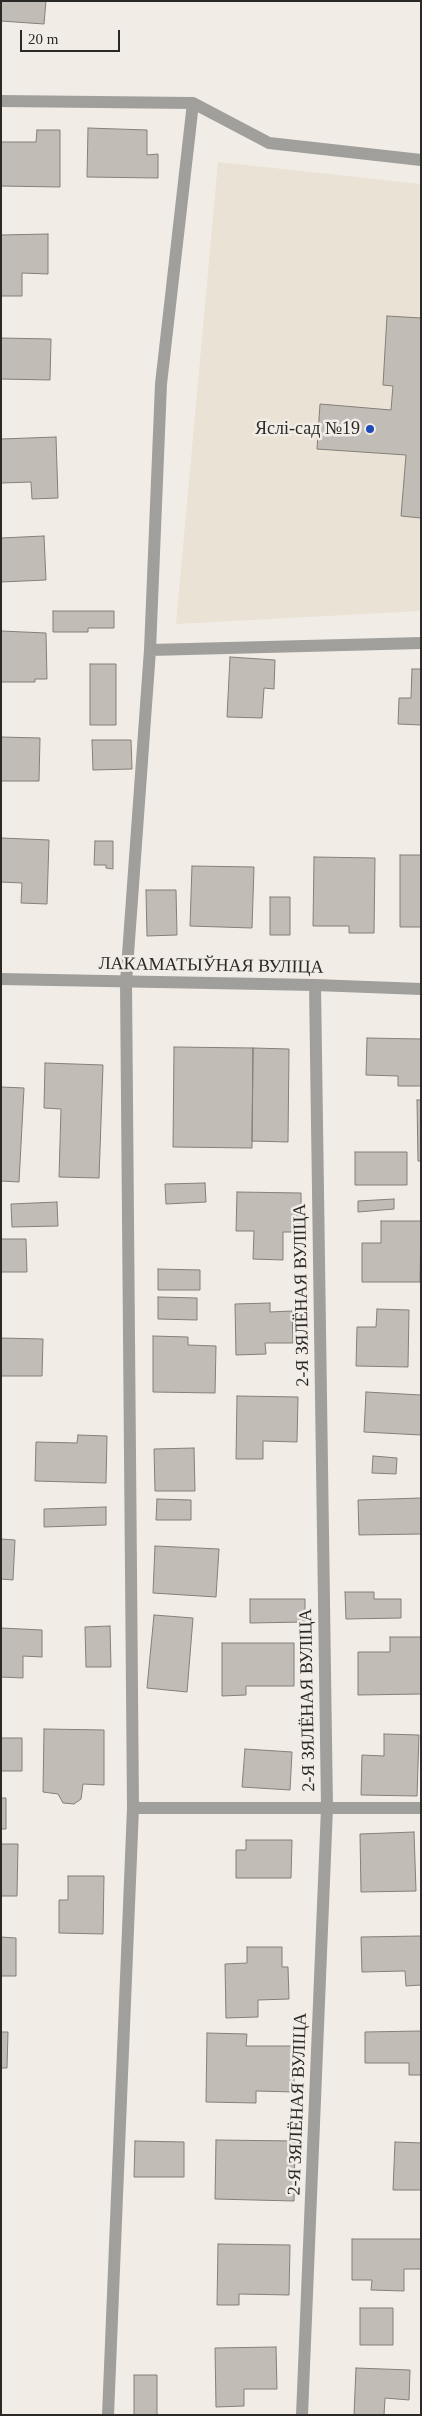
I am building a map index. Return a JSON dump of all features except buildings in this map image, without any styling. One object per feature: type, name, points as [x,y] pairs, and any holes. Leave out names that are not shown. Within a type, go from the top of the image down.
[{"type":"street","points":[[1,101],[192,103],[269,143],[421,160]]},
{"type":"street","points":[[108,2415],[133,1808],[126,982],[150,650],[161,384],[192,103]]},
{"type":"street","points":[[150,650],[421,643]]},
{"type":"street","name":"ЛАКАМАТЫЎНАЯ ВУЛІЦА","points":[[1,979],[421,989]]},
{"type":"street","name":"2-Я ЗЯЛЁНАЯ ВУЛІЦА","points":[[302,2415],[327,1808],[315,985]]},
{"type":"street","points":[[133,1808],[421,1808]]},
{"type":"shaded area","points":[[218,162],[421,184],[421,611],[176,624]]},
{"type":"place","name":"Яслі-сад №19","points":[[370,429]]}]
